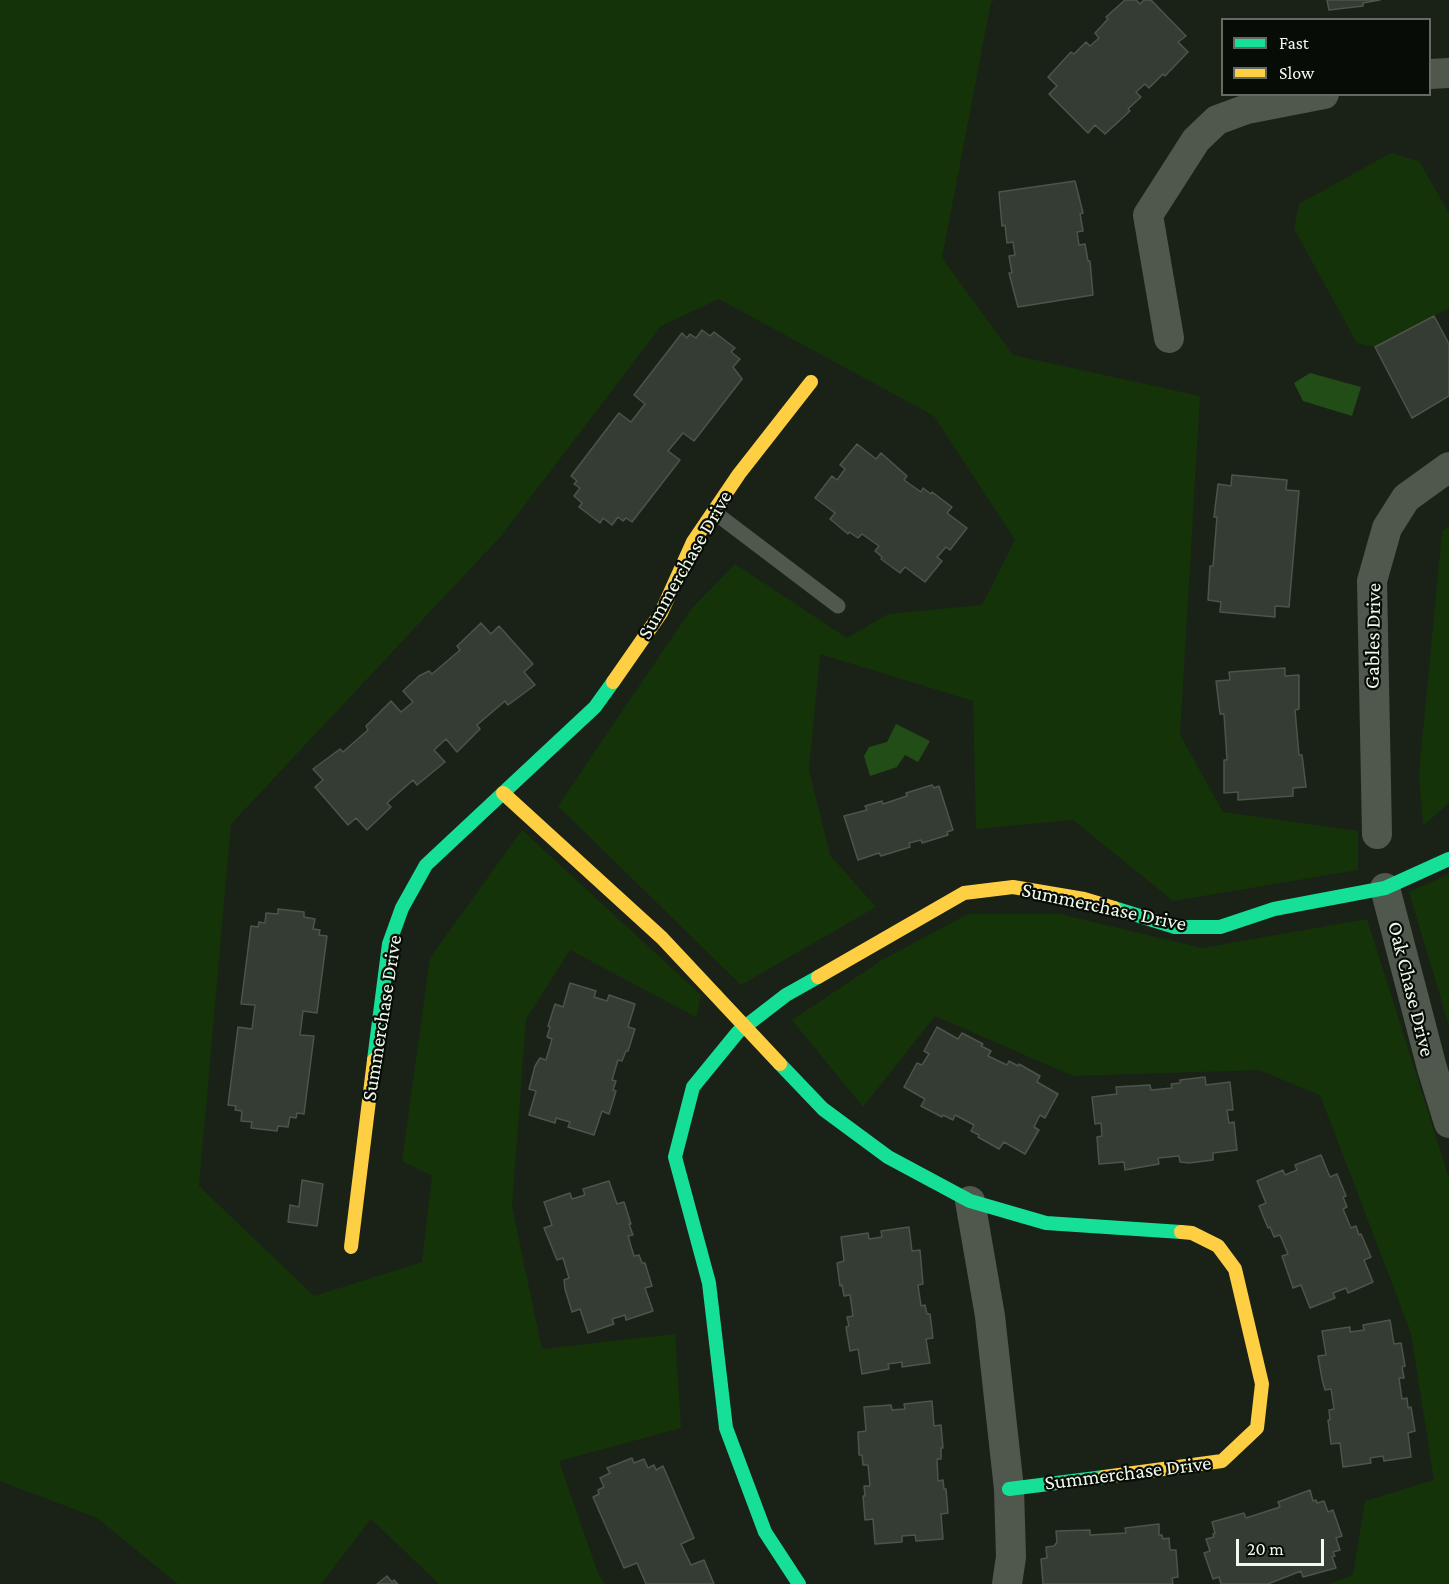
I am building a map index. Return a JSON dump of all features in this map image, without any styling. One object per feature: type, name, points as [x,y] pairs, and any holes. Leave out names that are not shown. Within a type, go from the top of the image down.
[{"type":"street","points":[[1431,74],[1449,73]]},
{"type":"street","points":[[1169,338],[1148,215],[1196,140],[1217,120],[1247,109],[1314,96]]},
{"type":"street","name":"Summerchase Drive","points":[[351,1247],[389,944],[402,908],[426,865],[595,707],[661,613],[693,542],[739,474],[811,382]]},
{"type":"street","name":"Gables Drive","points":[[1377,834],[1372,581],[1387,528],[1406,498],[1449,467]]},
{"type":"street","name":"Summerchase Drive","points":[[503,793],[662,938],[747,1025],[824,1109],[888,1157],[970,1201],[1046,1223],[1192,1233],[1218,1246],[1235,1269],[1262,1384],[1257,1428],[1222,1461],[1009,1489]]},
{"type":"street","name":"Summerchase Drive","points":[[799,1584],[765,1532],[726,1428],[709,1282],[675,1156],[693,1087],[747,1025],[786,995],[964,893],[1013,887],[1084,899],[1175,927],[1220,927],[1274,909],[1385,888],[1449,858]]},
{"type":"street","name":"Oak Chase Drive","points":[[1385,888],[1432,1068],[1449,1123]]},
{"type":"street","points":[[970,1201],[990,1316],[1009,1489],[1011,1557],[1007,1584]]},
{"type":"lane","points":[[714,512],[838,606]]},
{"type":"shaded area","points":[[0,0],[995,0],[991,2],[942,258],[1013,355],[1200,396],[1180,735],[1223,812],[1358,831],[1358,870],[1173,901],[1073,820],[976,829],[973,701],[820,654],[809,770],[830,855],[876,907],[741,985],[558,806],[692,608],[735,564],[847,638],[888,614],[982,605],[1015,540],[934,416],[719,299],[661,326],[501,536],[231,824],[199,1186],[314,1296],[422,1262],[432,1176],[402,1161],[430,958],[522,830],[701,995],[696,1017],[570,950],[526,1019],[512,1207],[542,1349],[675,1334],[681,1428],[559,1461],[598,1573],[605,1584],[439,1584],[371,1519],[321,1584],[178,1584],[97,1518],[0,1481]]},
{"type":"shaded area","points":[[1391,153],[1419,161],[1449,213],[1449,308],[1375,347],[1357,343],[1294,229],[1299,204]]},
{"type":"shaded area","points":[[1310,373],[1361,387],[1352,416],[1303,401],[1294,383]]},
{"type":"shaded area","points":[[1449,525],[1449,803],[1423,826],[1419,773],[1442,532]]},
{"type":"shaded area","points":[[896,724],[930,741],[918,762],[905,755],[897,767],[870,776],[864,756],[869,747],[887,742]]},
{"type":"shaded area","points":[[1449,874],[1449,1026],[1409,892]]},
{"type":"shaded area","points":[[968,914],[1060,914],[1202,948],[1367,919],[1449,1178],[1449,1584],[1329,1584],[1353,1575],[1365,1501],[1434,1480],[1411,1333],[1320,1095],[1259,1070],[1073,1076],[935,1016],[863,1107],[792,1020],[882,960]]},
{"type":"building","points":[[1125,0],[1136,0],[1140,4],[1144,0],[1151,0],[1186,36],[1178,42],[1188,52],[1165,76],[1163,74],[1149,88],[1145,84],[1136,92],[1141,97],[1128,109],[1130,111],[1105,134],[1095,125],[1088,133],[1049,94],[1057,86],[1048,77],[1071,52],[1074,54],[1086,42],[1090,46],[1099,38],[1095,33],[1108,19],[1106,17]]},
{"type":"building","points":[[1327,0],[1380,0],[1363,3],[1363,6],[1329,10]]},
{"type":"building","points":[[1075,181],[1083,213],[1080,214],[1083,231],[1077,232],[1079,245],[1085,244],[1088,261],[1090,261],[1093,295],[1018,307],[1009,273],[1012,273],[1009,256],[1015,255],[1013,242],[1007,243],[1005,225],[1002,226],[999,192]]},
{"type":"building","points":[[1434,316],[1449,344],[1449,396],[1412,418],[1375,347]]},
{"type":"building","points":[[702,330],[710,336],[714,332],[735,348],[731,352],[740,359],[733,367],[742,379],[694,441],[683,433],[668,451],[680,460],[632,522],[626,518],[623,521],[618,517],[612,525],[603,518],[600,523],[579,507],[582,503],[574,496],[580,488],[574,484],[577,481],[571,476],[619,413],[631,422],[645,404],[634,395],[682,333],[687,338],[690,334],[696,338]]},
{"type":"building","points":[[857,444],[876,459],[881,453],[907,476],[904,480],[921,492],[923,488],[931,494],[932,492],[952,507],[947,513],[967,528],[950,550],[946,547],[937,557],[942,561],[925,582],[905,567],[900,573],[881,559],[882,557],[875,551],[879,546],[862,534],[858,538],[849,532],[848,534],[830,519],[835,513],[815,498],[832,476],[837,480],[845,469],[840,465]]},
{"type":"building","points":[[1232,475],[1287,480],[1286,490],[1299,491],[1289,607],[1275,606],[1275,617],[1220,612],[1221,602],[1208,600],[1210,566],[1213,566],[1217,517],[1214,517],[1218,484],[1231,486]]},
{"type":"building","points":[[481,623],[491,634],[499,626],[533,664],[524,672],[535,685],[508,705],[505,701],[477,725],[480,729],[457,752],[446,739],[434,750],[445,762],[417,785],[413,780],[387,803],[391,807],[367,830],[356,818],[348,825],[315,787],[323,780],[313,769],[340,749],[343,752],[368,730],[366,726],[391,701],[401,712],[413,702],[403,691],[419,676],[429,671],[432,674],[460,650],[457,646]]},
{"type":"building","points":[[1285,668],[1285,676],[1299,675],[1299,709],[1295,710],[1299,755],[1302,755],[1306,787],[1293,788],[1293,796],[1238,800],[1238,792],[1224,793],[1224,760],[1227,760],[1224,714],[1220,714],[1216,681],[1230,680],[1229,672]]},
{"type":"building","points":[[932,785],[934,788],[939,786],[953,830],[947,832],[948,835],[922,843],[921,840],[909,843],[910,847],[858,860],[844,816],[867,810],[865,806],[882,801],[883,804],[907,796],[906,793]]},
{"type":"building","points":[[278,909],[304,912],[304,917],[315,919],[313,929],[320,930],[319,935],[327,936],[317,1013],[303,1011],[300,1035],[314,1036],[304,1114],[297,1113],[296,1118],[290,1117],[288,1127],[278,1126],[277,1131],[251,1128],[252,1122],[241,1121],[242,1111],[235,1110],[236,1106],[228,1105],[238,1027],[252,1029],[255,1005],[241,1004],[251,926],[258,927],[259,922],[265,923],[266,913],[278,914]]},
{"type":"building","points":[[570,983],[596,991],[594,997],[607,1001],[609,995],[635,1004],[628,1027],[635,1029],[628,1051],[622,1061],[618,1060],[612,1080],[616,1081],[613,1090],[616,1091],[609,1114],[602,1111],[594,1135],[568,1127],[570,1122],[556,1118],[555,1123],[529,1115],[536,1091],[529,1089],[535,1066],[540,1058],[546,1060],[552,1039],[547,1037],[550,1027],[548,1026],[555,1004],[563,1007]]},
{"type":"building","points":[[937,1027],[958,1039],[962,1033],[983,1044],[981,1046],[991,1051],[988,1056],[1007,1065],[1009,1061],[1018,1066],[1019,1064],[1040,1076],[1037,1082],[1058,1094],[1045,1118],[1040,1115],[1034,1127],[1039,1130],[1025,1154],[1004,1142],[999,1149],[971,1131],[974,1125],[955,1115],[953,1120],[943,1115],[942,1117],[921,1106],[925,1099],[904,1087],[917,1063],[922,1065],[929,1054],[924,1051]]},
{"type":"building","points":[[1205,1077],[1206,1085],[1230,1082],[1233,1110],[1227,1110],[1229,1123],[1234,1122],[1237,1150],[1213,1153],[1213,1160],[1189,1163],[1180,1162],[1179,1156],[1158,1158],[1159,1164],[1125,1170],[1124,1162],[1099,1164],[1097,1137],[1102,1136],[1101,1123],[1095,1124],[1092,1097],[1117,1094],[1116,1087],[1150,1085],[1151,1090],[1172,1088],[1171,1084],[1180,1083],[1180,1080]]},
{"type":"building","points":[[1321,1155],[1330,1177],[1337,1174],[1346,1196],[1343,1197],[1347,1207],[1343,1209],[1351,1228],[1356,1226],[1359,1235],[1361,1234],[1371,1257],[1364,1260],[1373,1282],[1348,1293],[1346,1288],[1333,1293],[1335,1298],[1310,1308],[1301,1285],[1293,1288],[1282,1256],[1288,1254],[1280,1235],[1274,1237],[1270,1227],[1268,1228],[1259,1206],[1266,1203],[1257,1181],[1283,1170],[1285,1175],[1297,1170],[1295,1165]]},
{"type":"building","points":[[302,1180],[323,1184],[317,1226],[288,1222],[290,1205],[299,1207]]},
{"type":"building","points":[[609,1181],[617,1204],[624,1202],[631,1224],[629,1224],[633,1235],[628,1236],[634,1256],[639,1255],[642,1263],[645,1263],[652,1286],[645,1288],[653,1311],[626,1320],[625,1315],[612,1319],[614,1324],[588,1333],[580,1309],[572,1312],[565,1289],[564,1280],[569,1278],[563,1258],[557,1260],[544,1228],[552,1225],[544,1202],[570,1193],[572,1199],[585,1195],[583,1189]]},
{"type":"building","points":[[909,1227],[912,1251],[920,1250],[923,1284],[918,1285],[921,1306],[925,1305],[927,1314],[930,1314],[933,1338],[926,1339],[930,1363],[902,1367],[902,1362],[888,1364],[889,1369],[862,1374],[858,1349],[850,1351],[846,1327],[849,1326],[847,1317],[853,1316],[850,1295],[844,1296],[842,1285],[840,1286],[837,1263],[844,1261],[841,1237],[868,1233],[869,1239],[882,1237],[881,1231]]},
{"type":"building","points":[[1390,1320],[1394,1344],[1401,1343],[1405,1366],[1402,1367],[1404,1378],[1399,1378],[1402,1399],[1407,1398],[1408,1408],[1411,1407],[1415,1431],[1408,1433],[1411,1457],[1384,1461],[1383,1456],[1370,1458],[1371,1463],[1343,1467],[1340,1443],[1331,1444],[1328,1420],[1330,1420],[1329,1410],[1334,1409],[1331,1389],[1325,1390],[1318,1356],[1326,1355],[1322,1331],[1350,1327],[1350,1332],[1364,1330],[1363,1325]]},
{"type":"building","points":[[932,1401],[934,1426],[941,1425],[943,1448],[941,1448],[941,1459],[937,1459],[938,1481],[943,1480],[944,1489],[946,1489],[948,1513],[941,1514],[943,1539],[916,1541],[915,1535],[902,1536],[902,1542],[875,1544],[873,1519],[865,1520],[863,1496],[865,1496],[864,1486],[870,1486],[868,1465],[863,1465],[862,1455],[859,1455],[858,1432],[866,1431],[864,1407],[891,1405],[892,1410],[905,1409],[904,1404]]},
{"type":"building","points":[[632,1458],[634,1463],[644,1459],[648,1468],[654,1465],[656,1470],[663,1466],[694,1538],[681,1544],[691,1565],[704,1560],[714,1584],[646,1584],[637,1563],[624,1568],[593,1497],[599,1494],[598,1490],[604,1487],[600,1478],[610,1473],[607,1468]]},
{"type":"building","points":[[1310,1490],[1313,1501],[1316,1500],[1317,1503],[1324,1501],[1328,1512],[1333,1510],[1342,1536],[1336,1538],[1340,1550],[1333,1552],[1335,1556],[1332,1557],[1336,1568],[1303,1577],[1301,1571],[1268,1584],[1221,1584],[1219,1577],[1213,1579],[1204,1553],[1210,1551],[1206,1539],[1214,1537],[1212,1522],[1244,1513],[1246,1518],[1280,1507],[1278,1502]]},
{"type":"building","points":[[1159,1524],[1159,1535],[1162,1535],[1163,1539],[1169,1538],[1170,1550],[1176,1550],[1178,1577],[1172,1578],[1173,1584],[1043,1584],[1041,1559],[1047,1558],[1046,1547],[1054,1546],[1057,1542],[1056,1531],[1090,1530],[1090,1535],[1126,1533],[1125,1528]]},
{"type":"building","points":[[387,1576],[392,1582],[394,1580],[398,1584],[377,1584]]},
{"type":"traffic: fast","points":[[374,1060],[389,944],[402,908],[426,865],[595,707],[613,682]]},
{"type":"traffic: fast","points":[[1114,908],[1175,927],[1220,927],[1274,909],[1385,888],[1449,859]]},
{"type":"traffic: fast","points":[[799,1584],[765,1532],[726,1428],[709,1283],[675,1157],[693,1087],[738,1032],[786,995],[818,977]]},
{"type":"traffic: fast","points":[[780,1064],[823,1109],[888,1157],[970,1201],[1046,1223],[1181,1232]]},
{"type":"traffic: fast","points":[[1009,1489],[1104,1477]]},
{"type":"traffic: slow","points":[[613,682],[661,613],[693,542],[739,474],[811,382]]},
{"type":"traffic: slow","points":[[503,793],[662,938],[780,1064]]},
{"type":"traffic: slow","points":[[818,977],[964,893],[1013,887],[1084,899],[1114,908]]},
{"type":"traffic: slow","points":[[351,1247],[374,1060]]},
{"type":"traffic: slow","points":[[1104,1477],[1222,1461],[1257,1428],[1262,1384],[1235,1269],[1218,1246],[1192,1233],[1181,1232]]}]
